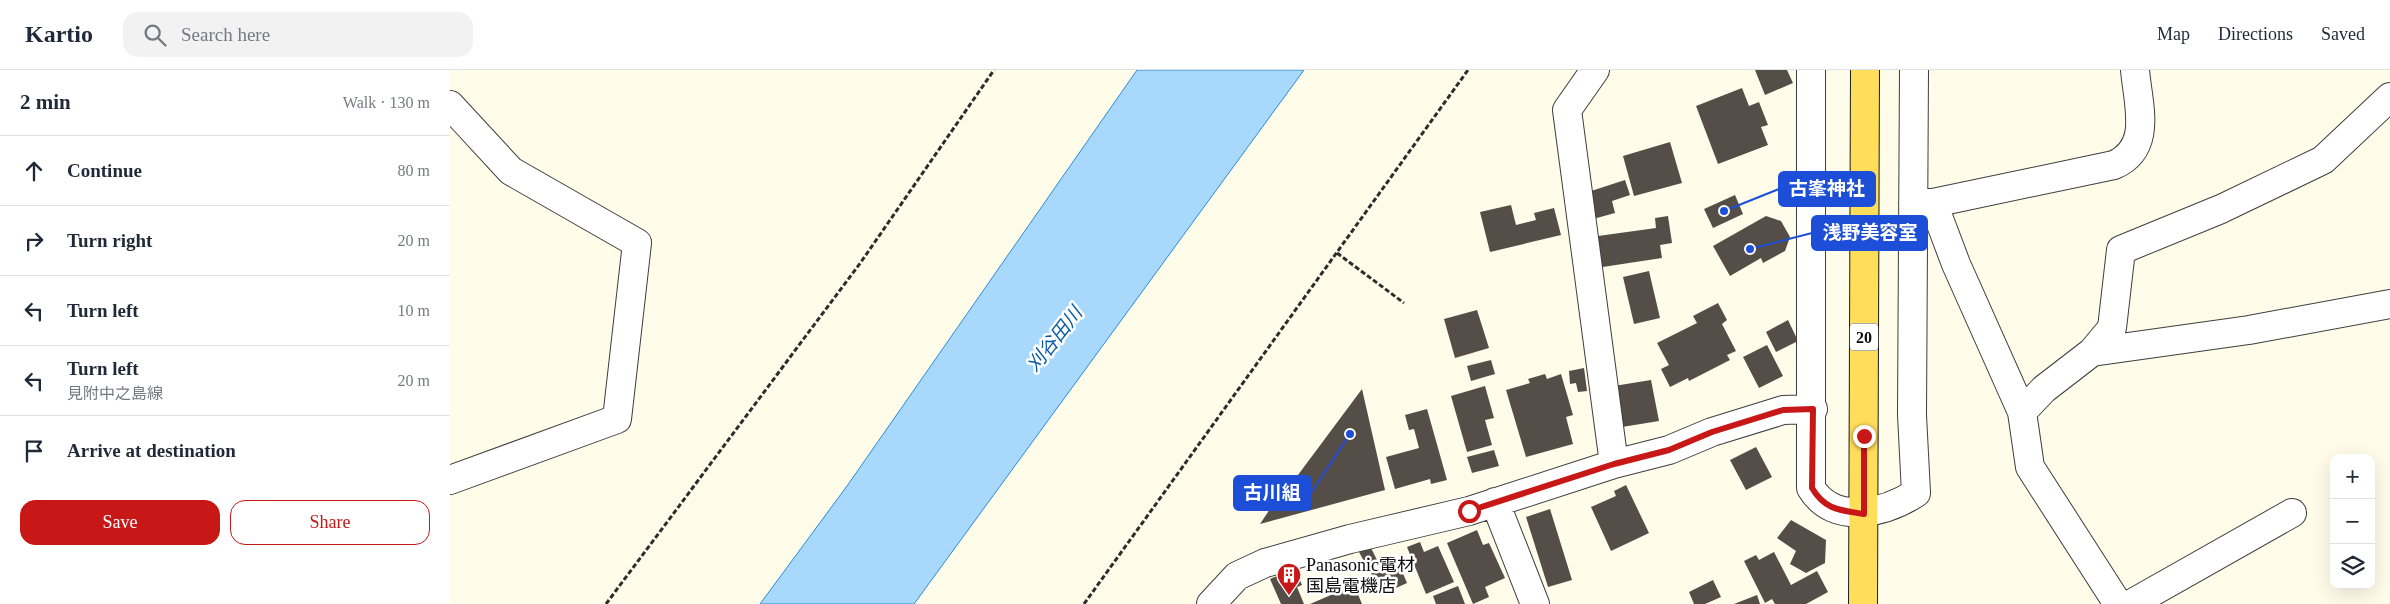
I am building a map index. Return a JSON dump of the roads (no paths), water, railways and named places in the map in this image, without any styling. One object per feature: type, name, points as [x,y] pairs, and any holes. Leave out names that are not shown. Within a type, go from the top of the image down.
[{"type":"main road","name":"20","points":[[1864,604],[1865,70]]},
{"type":"street","points":[[1595,70],[1566,110],[1614,464]]},
{"type":"street","points":[[1811,70],[1812,488],[1818,499],[1832,508],[1864,514],[1902,502],[1916,493],[1912,415],[1923,203],[1914,70]]},
{"type":"street","points":[[1923,203],[2114,166],[2127,160],[2137,147],[2141,132],[2135,70]]},
{"type":"street","points":[[2022,412],[2044,389],[2092,352],[2112,328],[2121,250],[2221,209],[2324,160],[2390,97]]},
{"type":"street","points":[[450,105],[511,171],[637,243],[617,419],[450,480]]},
{"type":"street","points":[[1923,203],[1956,264],[2022,412],[2030,467],[2118,604]]},
{"type":"street","points":[[2092,352],[2249,330],[2390,304]]},
{"type":"street","points":[[1211,604],[1238,576],[1265,563],[1350,539],[1469,511],[1614,464],[1669,450],[1712,432],[1783,410],[1813,409]]},
{"type":"street","points":[[1495,502],[1535,604]]},
{"type":"street","points":[[2131,604],[2292,513]]},
{"type":"water","name":"刈谷田川","points":[[1137,70],[1304,70],[914,604],[760,604],[847,486]]},
{"type":"place","name":"古峯神社","points":[[1724,211]]},
{"type":"place","name":"浅野美容室","points":[[1750,249]]},
{"type":"place","name":"古川組","points":[[1350,434]]},
{"type":"place","name":"Panasonic電材 国島電機店","points":[[1289,596]]}]
